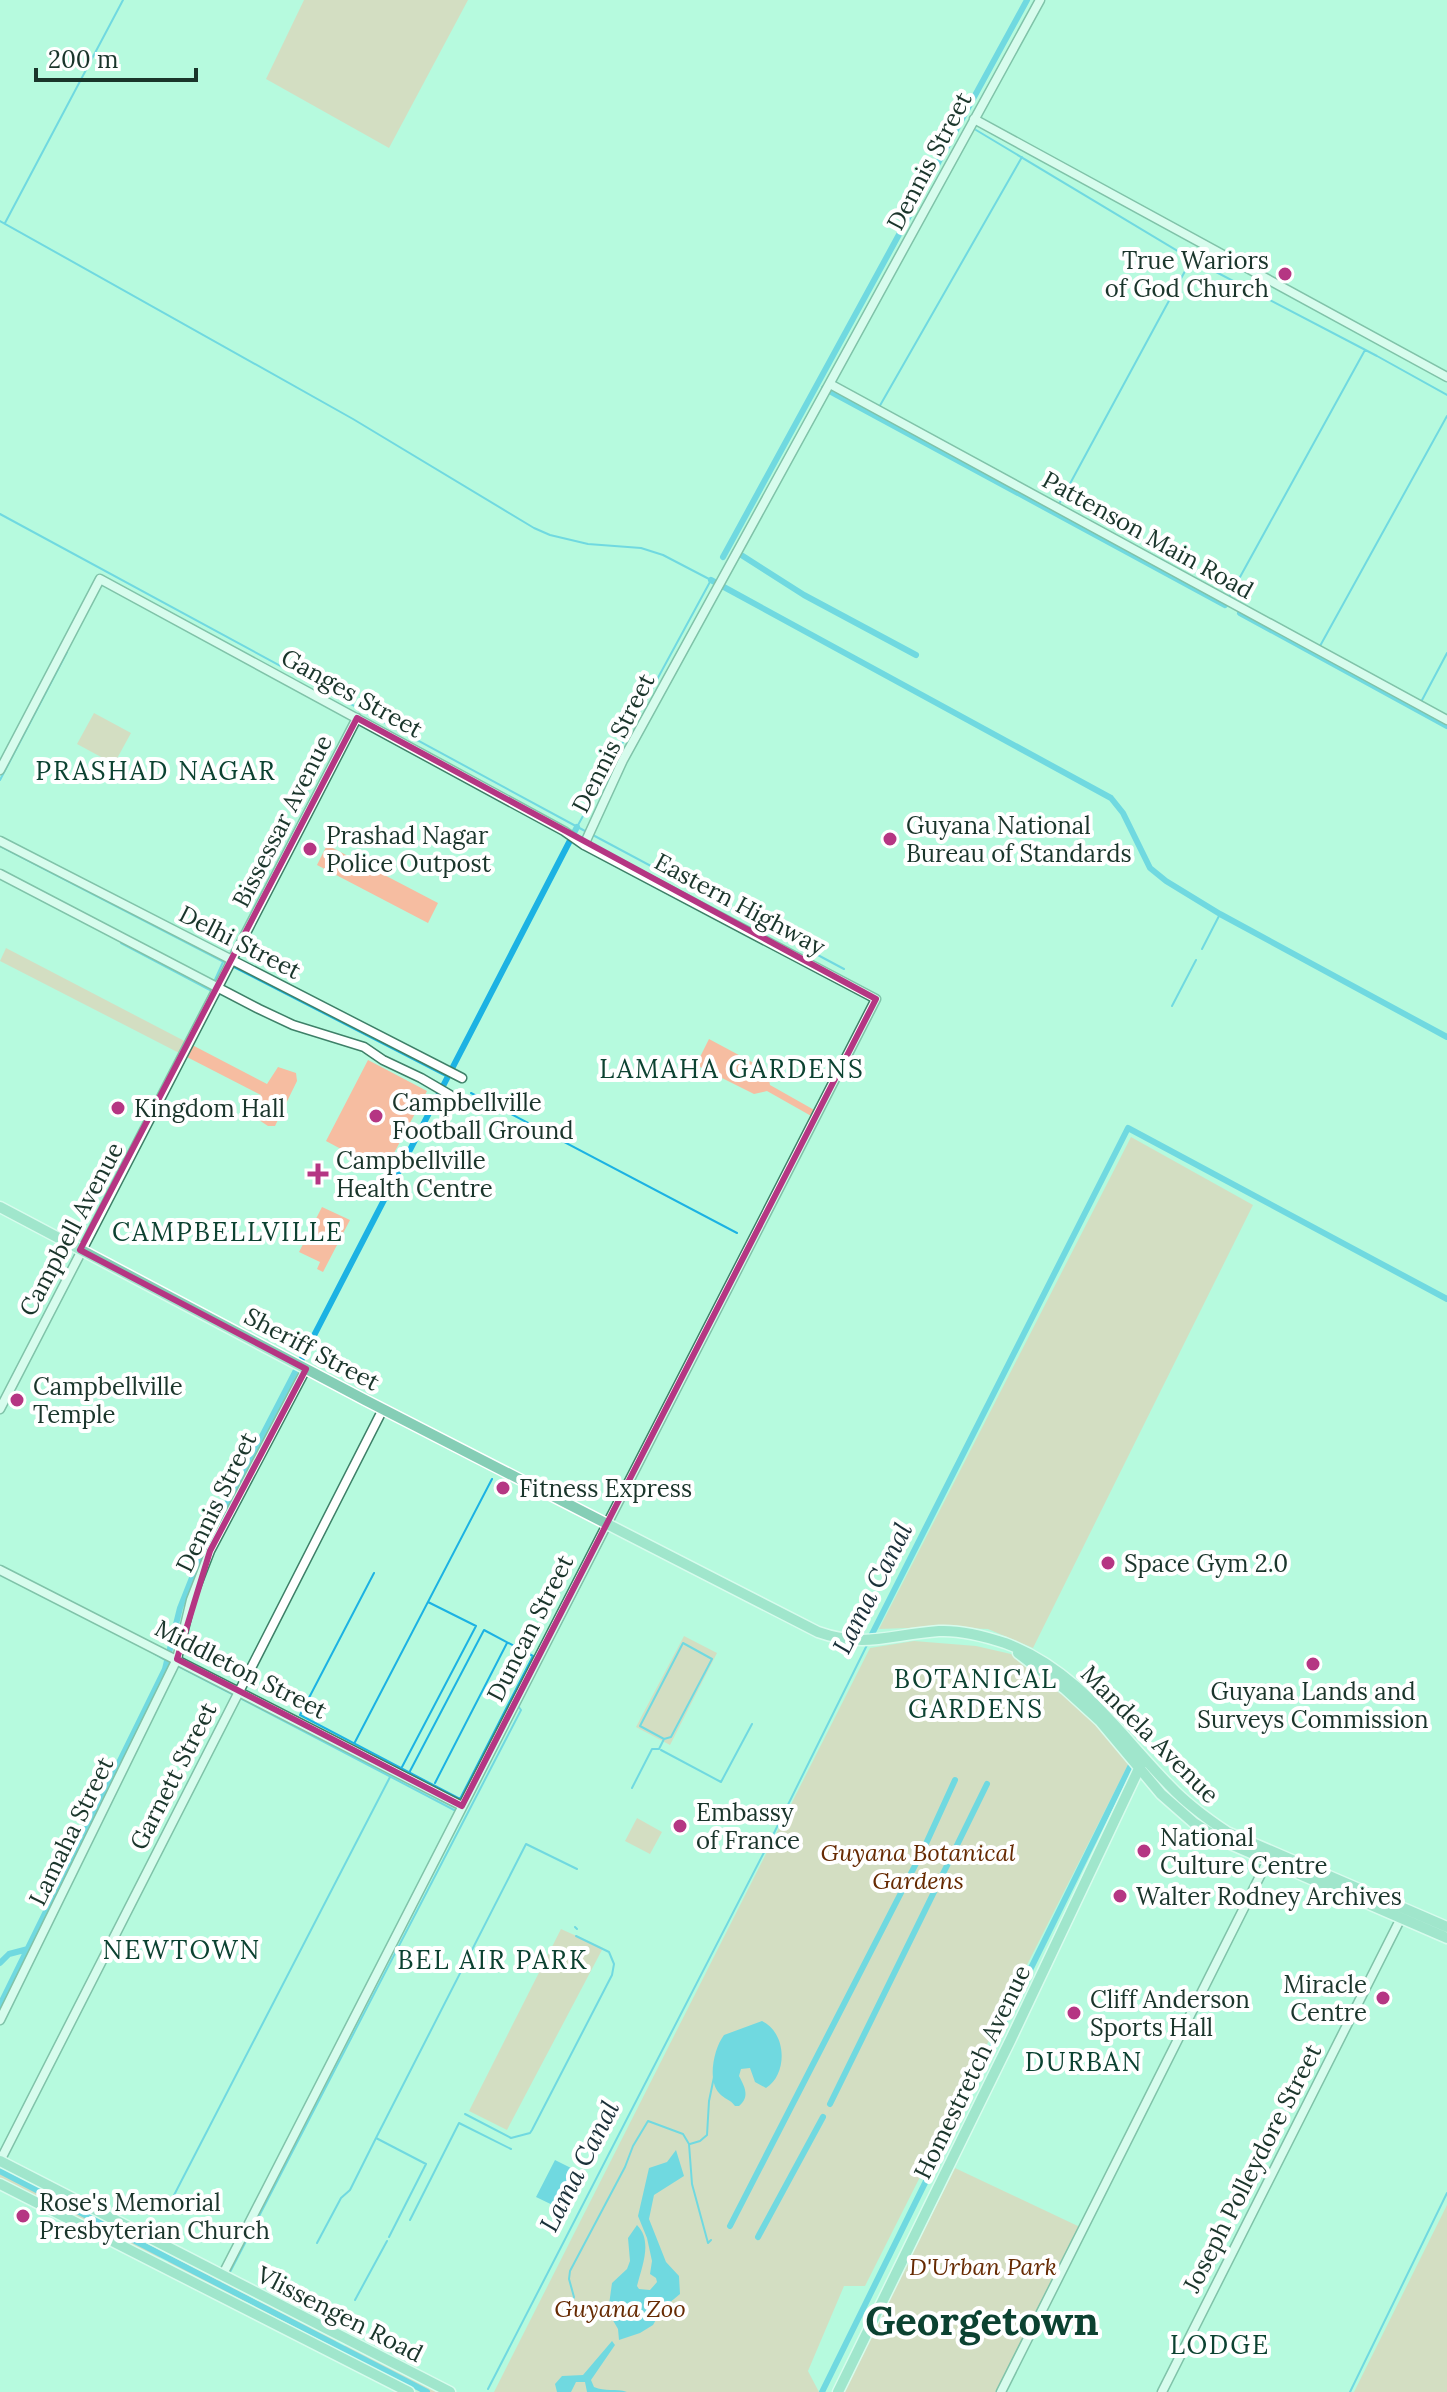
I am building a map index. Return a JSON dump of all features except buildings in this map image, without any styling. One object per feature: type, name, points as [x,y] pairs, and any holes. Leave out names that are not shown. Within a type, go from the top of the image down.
[{"type":"main road","name":"Sheriff Street","points":[[0,1207],[609,1526]]},
{"type":"main road","name":"Mandela Avenue","points":[[609,1526],[835,1638],[879,1640],[939,1631],[972,1634],[1003,1642],[1065,1689],[1100,1721],[1142,1762],[1161,1794],[1194,1823],[1221,1840],[1270,1856],[1402,1914],[1447,1938]]},
{"type":"main road","name":"Homestretch Avenue","points":[[838,2392],[1142,1762]]},
{"type":"main road","name":"Mandela Avenue","points":[[1402,1914],[1447,1927]]},
{"type":"main road","name":"Vlissengen Road","points":[[0,2161],[450,2392]]},
{"type":"main road","points":[[0,2184],[409,2392]]},
{"type":"street","name":"Dennis Street","points":[[586,839],[618,770],[1040,0]]},
{"type":"street","points":[[974,119],[1447,377]]},
{"type":"street","name":"Pattenson Main Road","points":[[830,384],[1447,720]]},
{"type":"street","name":"Ganges Street","points":[[0,770],[100,579],[564,831],[586,839]]},
{"type":"street","name":"Bissessar Avenue","points":[[155,1112],[357,718]]},
{"type":"street","name":"Eastern Highway","points":[[586,839],[876,999]]},
{"type":"street","name":"Delhi Street","points":[[0,841],[231,964],[462,1078]]},
{"type":"street","name":"Delhi Street","points":[[0,874],[218,989],[293,1025],[364,1047],[450,1095]]},
{"type":"street","name":"Duncan Street","points":[[222,2276],[609,1526],[876,999]]},
{"type":"street","name":"Campbell Avenue","points":[[0,1409],[80,1250],[155,1112]]},
{"type":"street","name":"Dennis Street","points":[[172,1659],[210,1551],[306,1369]]},
{"type":"street","name":"Garnett Street","points":[[0,2161],[383,1409]]},
{"type":"street","name":"Middleton Street","points":[[0,1570],[462,1806]]},
{"type":"street","name":"Lamaha Street","points":[[0,2020],[172,1659]]},
{"type":"street","points":[[1001,2392],[1270,1856]]},
{"type":"street","name":"Joseph Polleydore Street","points":[[1162,2392],[1402,1914]]},
{"type":"highlighted area","points":[[357,718],[876,999],[462,1806],[177,1659],[210,1551],[306,1369],[80,1250]]},
{"type":"green space","points":[[304,0],[468,0],[389,148],[266,79]]},
{"type":"green space","points":[[94,713],[131,733],[114,764],[77,744]]},
{"type":"green space","points":[[327,845],[438,903],[428,923],[317,865]]},
{"type":"green space","points":[[6,948],[267,1084],[278,1067],[296,1073],[297,1081],[275,1126],[268,1126],[253,1116],[261,1095],[0,961]]},
{"type":"green space","points":[[709,1039],[767,1070],[770,1085],[816,1111],[813,1117],[767,1091],[754,1094],[696,1065]]},
{"type":"green space","name":"Campbellville Football Ground","points":[[368,1060],[427,1091],[384,1172],[326,1141]]},
{"type":"green space","points":[[1131,1137],[1253,1205],[1033,1648],[988,1629],[879,1629]]},
{"type":"green space","points":[[322,1207],[350,1220],[323,1272],[317,1269],[320,1262],[299,1252]]},
{"type":"green space","points":[[684,1636],[717,1653],[670,1745],[636,1727]]},
{"type":"green space","name":"Guyana Botanical Gardens","points":[[914,1641],[976,1646],[1011,1654],[1048,1680],[1092,1720],[1129,1763],[865,2286],[844,2286],[808,2371],[819,2392],[494,2392],[870,1648]]},
{"type":"green space","points":[[637,1818],[662,1832],[650,1854],[625,1841]]},
{"type":"green space","points":[[561,1929],[603,1948],[507,2130],[469,2111]]},
{"type":"green space","points":[[0,2166],[164,2250],[159,2259],[0,2179]]},
{"type":"green space","name":"D'Urban Park","points":[[955,2168],[1080,2227],[997,2392],[844,2392]]},
{"type":"green space","points":[[1447,2205],[1447,2392],[1354,2392]]},
{"type":"green space","points":[[172,2254],[250,2294],[245,2303],[167,2263]]},
{"type":"green space","points":[[259,2299],[337,2339],[332,2348],[254,2308]]},
{"type":"green space","points":[[346,2344],[440,2392],[420,2392],[341,2353]]},
{"type":"water","points":[[762,2021],[770,2027],[780,2044],[781,2064],[773,2082],[766,2088],[755,2082],[750,2068],[741,2069],[739,2076],[745,2095],[742,2103],[735,2106],[715,2087],[713,2064],[717,2048],[724,2035]]},
{"type":"water","points":[[676,2150],[684,2176],[654,2195],[649,2219],[666,2262],[679,2276],[680,2294],[662,2309],[653,2325],[619,2340],[618,2329],[608,2312],[612,2283],[627,2269],[630,2261],[628,2238],[637,2225],[642,2231],[645,2246],[637,2286],[650,2290],[657,2282],[650,2274],[652,2261],[638,2216],[649,2168],[667,2162]]},
{"type":"water","points":[[555,2160],[583,2174],[565,2211],[536,2197]]},
{"type":"water","points":[[612,2341],[615,2345],[591,2380],[594,2387],[627,2392],[587,2392],[585,2382],[576,2382],[571,2392],[557,2392],[555,2384],[562,2376],[583,2375]]},
{"type":"waterway","points":[[5,223],[123,0]]},
{"type":"waterway","points":[[723,557],[1027,0]]},
{"type":"waterway","points":[[976,130],[1191,259],[1447,395]]},
{"type":"waterway","points":[[878,409],[1022,157]]},
{"type":"waterway","points":[[0,221],[353,419],[534,528],[588,544],[641,548],[663,555],[711,580],[577,827]]},
{"type":"waterway","points":[[1059,504],[1191,260]]},
{"type":"waterway","points":[[1229,597],[1365,350]]},
{"type":"waterway","points":[[824,388],[1225,605]]},
{"type":"waterway","points":[[1320,646],[1447,416]]},
{"type":"waterway","points":[[0,514],[585,831]]},
{"type":"waterway","points":[[735,551],[804,595],[916,655]]},
{"type":"waterway","points":[[711,580],[1111,798],[1123,813],[1150,868],[1166,881],[1220,914],[1447,1037]]},
{"type":"waterway","points":[[1240,613],[1447,726]]},
{"type":"waterway","points":[[0,780],[67,652]]},
{"type":"waterway","points":[[1421,702],[1447,653]]},
{"type":"waterway","points":[[0,2005],[165,1669],[180,1608],[203,1550],[577,827]]},
{"type":"waterway","points":[[591,834],[844,969]]},
{"type":"waterway","points":[[0,846],[226,963]]},
{"type":"waterway","points":[[1202,949],[1220,914]]},
{"type":"waterway","points":[[121,943],[211,988]]},
{"type":"waterway","points":[[1172,1006],[1196,960]]},
{"type":"waterway","points":[[214,982],[223,962]]},
{"type":"waterway","points":[[232,966],[448,1077]]},
{"type":"waterway","points":[[471,1093],[737,1233]]},
{"type":"waterway","name":"Lama Canal","points":[[871,1636],[1128,1128],[1447,1299]]},
{"type":"waterway","points":[[667,1416],[679,1393]]},
{"type":"waterway","points":[[355,1742],[492,1479]]},
{"type":"waterway","points":[[556,1633],[606,1535]]},
{"type":"waterway","points":[[374,1573],[300,1715],[460,1799],[533,1656],[484,1630],[409,1773]]},
{"type":"waterway","points":[[27,1588],[64,1607]]},
{"type":"waterway","points":[[402,1767],[476,1626],[428,1602]]},
{"type":"waterway","points":[[435,1783],[507,1643]]},
{"type":"waterway","points":[[632,1788],[652,1749],[659,1749],[664,1739],[640,1726],[683,1643],[712,1659],[671,1737],[664,1739]]},
{"type":"waterway","name":"Lama Canal","points":[[488,2389],[775,1831],[867,1645]]},
{"type":"waterway","points":[[148,1650],[170,1663]]},
{"type":"waterway","points":[[176,1665],[234,1695]]},
{"type":"waterway","points":[[240,1698],[458,1812]]},
{"type":"waterway","points":[[229,2274],[521,1710],[518,1706]]},
{"type":"waterway","points":[[661,1750],[721,1782],[752,1724]]},
{"type":"waterway","points":[[822,2392],[1131,1765]]},
{"type":"waterway","points":[[171,2201],[390,1777]]},
{"type":"waterway","points":[[730,2226],[924,1848],[955,1780]]},
{"type":"waterway","points":[[830,2104],[987,1784]]},
{"type":"waterway","points":[[376,2138],[526,1844],[577,1869]]},
{"type":"waterway","points":[[465,2114],[511,2138],[532,2130],[612,1975],[614,1964],[609,1952],[576,1936]]},
{"type":"waterway","points":[[0,1963],[9,1954],[28,1949]]},
{"type":"waterway","points":[[690,2144],[707,2135],[714,2077]]},
{"type":"waterway","points":[[758,2237],[823,2117]]},
{"type":"waterway","points":[[566,2314],[574,2297],[570,2271],[648,2121],[683,2134],[689,2144],[692,2184],[708,2243],[711,2240]]},
{"type":"waterway","points":[[410,2220],[459,2123],[511,2149]]},
{"type":"waterway","points":[[317,2243],[341,2198],[350,2190],[376,2138],[426,2164],[389,2237]]},
{"type":"waterway","points":[[0,2171],[427,2392]]},
{"type":"waterway","points":[[1350,2392],[1447,2193]]},
{"type":"waterway","points":[[355,2300],[387,2241]]},
{"type":"place","name":"True Wariors of God Church","points":[[1285,274]]},
{"type":"place","name":"Guyana National Bureau of Standards","points":[[890,839]]},
{"type":"place","name":"Prashad Nagar Police Outpost","points":[[310,849]]},
{"type":"place","name":"Kingdom Hall","points":[[118,1108]]},
{"type":"place","name":"Campbellville Football Ground","points":[[376,1116]]},
{"type":"place","name":"Campbellville Health Centre","points":[[318,1174]]},
{"type":"place","name":"Campbellville Temple","points":[[17,1400]]},
{"type":"place","name":"Fitness Express","points":[[503,1488]]},
{"type":"place","name":"Space Gym 2.0","points":[[1108,1563]]},
{"type":"place","name":"Guyana Lands and Surveys Commission","points":[[1313,1664]]},
{"type":"place","name":"Embassy of France","points":[[680,1826]]},
{"type":"place","name":"National Culture Centre","points":[[1144,1851]]},
{"type":"place","name":"Walter Rodney Archives","points":[[1120,1896]]},
{"type":"place","name":"Miracle Centre","points":[[1383,1998]]},
{"type":"place","name":"Cliff Anderson Sports Hall","points":[[1074,2013]]},
{"type":"place","name":"Rose's Memorial Presbyterian Church","points":[[23,2216]]},
{"type":"district","name":"PRASHAD NAGAR","points":[[156,770]]},
{"type":"district","name":"LAMAHA GARDENS","points":[[732,1068]]},
{"type":"district","name":"CAMPBELLVILLE","points":[[228,1231]]},
{"type":"district","name":"BOTANICAL GARDENS","points":[[976,1693]]},
{"type":"district","name":"NEWTOWN","points":[[182,1949]]},
{"type":"district","name":"BEL AIR PARK","points":[[493,1959]]},
{"type":"district","name":"DURBAN","points":[[1084,2061]]},
{"type":"district","name":"Georgetown","points":[[982,2320]]},
{"type":"district","name":"LODGE","points":[[1220,2344]]},
{"type":"park label","name":"Guyana Zoo","points":[[620,2308]]}]
